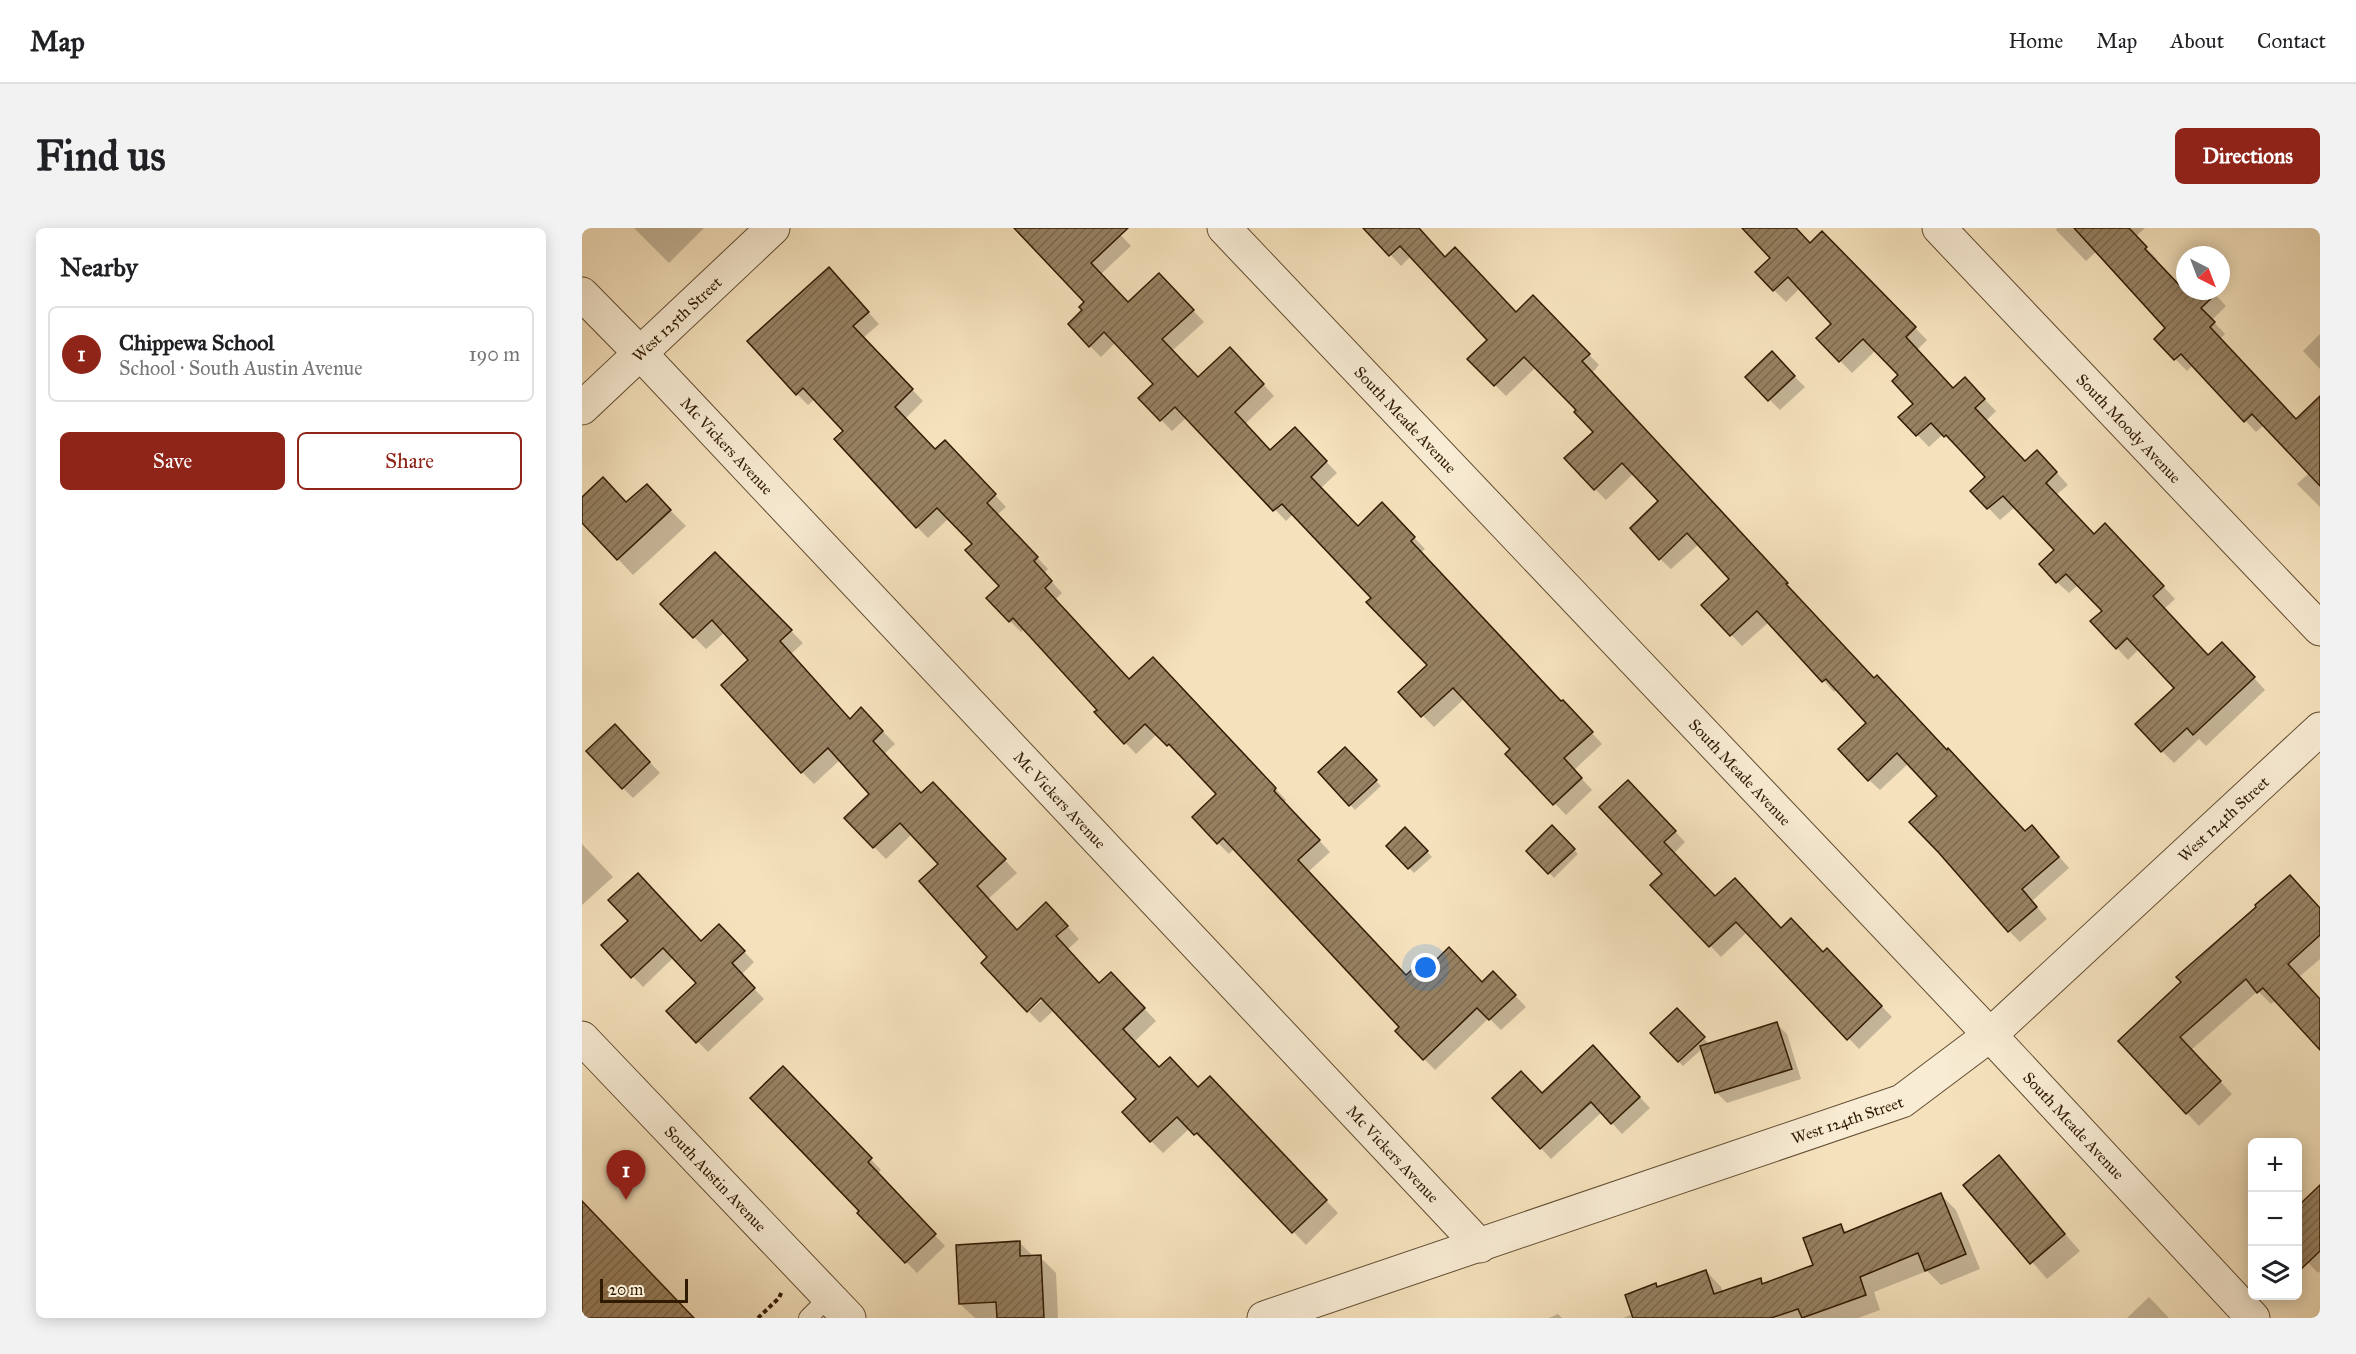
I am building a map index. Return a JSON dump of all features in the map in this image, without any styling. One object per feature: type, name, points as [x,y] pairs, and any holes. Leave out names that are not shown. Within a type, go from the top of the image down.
[{"type":"street","name":"West 125th Street","points":[[582,408],[773,228]]},
{"type":"street","name":"South Meade Avenue","points":[[1224,228],[1990,1035],[2253,1318]]},
{"type":"street","name":"South Moody Avenue","points":[[1939,228],[2320,629]]},
{"type":"street","name":"Mc Vickers Avenue","points":[[582,294],[1480,1246]]},
{"type":"street","name":"West 124th Street","points":[[1264,1318],[1902,1101],[1990,1035],[2320,729]]},
{"type":"street","name":"South Austin Avenue","points":[[582,1038],[828,1311]]},
{"type":"building","points":[[1014,228],[1128,228],[1091,263],[1128,302],[1159,273],[1194,310],[1162,339],[1198,377],[1230,347],[1264,384],[1235,412],[1270,450],[1295,427],[1327,461],[1311,477],[1358,526],[1382,502],[1415,537],[1411,541],[1593,732],[1564,758],[1582,778],[1553,805],[1505,754],[1510,749],[1453,688],[1421,717],[1398,692],[1427,665],[1366,602],[1371,598],[1282,504],[1273,511],[1175,407],[1160,421],[1138,398],[1153,384],[1104,332],[1089,347],[1068,324],[1082,310],[1079,307],[1084,302]]},
{"type":"building","points":[[1363,228],[1419,228],[1445,257],[1455,247],[1516,312],[1533,295],[1590,354],[1582,361],[1788,583],[1786,584],[1874,678],[1877,675],[1947,750],[1948,748],[2025,831],[2032,825],[2059,857],[2022,889],[2037,907],[2008,932],[1909,822],[1937,796],[1897,753],[1868,781],[1838,749],[1866,723],[1826,679],[1822,682],[1757,611],[1730,636],[1701,605],[1729,579],[1687,533],[1659,560],[1630,528],[1658,501],[1622,463],[1594,490],[1564,458],[1593,432],[1574,412],[1576,410],[1524,357],[1494,386],[1467,359],[1487,340],[1400,246],[1389,256]]},
{"type":"building","points":[[1742,228],[1796,228],[1810,243],[1822,231],[1916,327],[1906,337],[1953,388],[1965,377],[1985,399],[1975,408],[2025,461],[2037,450],[2057,472],[2046,483],[2094,534],[2105,523],[2164,586],[2153,596],[2208,655],[2222,642],[2255,677],[2193,735],[2187,728],[2161,752],[2135,724],[2174,688],[2127,638],[2116,649],[2090,621],[2102,611],[2066,574],[2056,583],[2039,564],[2054,550],[2003,496],[1987,509],[1970,491],[1985,477],[1946,435],[1944,437],[1931,423],[1916,436],[1898,417],[1913,404],[1892,381],[1898,375],[1863,339],[1839,362],[1816,338],[1831,324],[1788,277],[1773,291],[1755,272],[1770,258]]},
{"type":"building","points":[[2074,228],[2129,228],[2147,247],[2145,249],[2176,282],[2176,300],[2209,300],[2201,308],[2215,322],[2210,327],[2296,419],[2320,396],[2320,486],[2252,414],[2244,422],[2181,354],[2174,360],[2154,339],[2165,328]]},
{"type":"building","points":[[829,267],[869,312],[853,326],[913,389],[895,407],[935,449],[945,440],[996,494],[987,503],[1038,557],[1034,561],[1052,581],[1045,588],[1129,679],[1153,657],[1276,788],[1274,791],[1320,840],[1298,860],[1406,975],[1428,955],[1434,962],[1449,947],[1482,982],[1493,971],[1516,995],[1489,1020],[1477,1008],[1423,1060],[1395,1031],[1399,1027],[1223,838],[1217,844],[1192,817],[1216,794],[1169,744],[1167,746],[1145,724],[1124,744],[1094,712],[1097,710],[1013,618],[1009,622],[986,598],[999,586],[965,550],[972,544],[937,508],[916,528],[834,439],[843,431],[803,388],[796,395],[747,341]]},
{"type":"building","points":[[1772,351],[1795,376],[1768,401],[1745,377]]},
{"type":"building","points":[[603,477],[626,502],[647,484],[671,510],[617,560],[582,523],[582,497]]},
{"type":"building","points":[[715,552],[792,630],[780,641],[850,719],[861,707],[883,731],[873,741],[921,793],[933,782],[1006,859],[977,886],[1017,930],[1046,902],[1068,926],[1056,936],[1099,983],[1111,972],[1145,1008],[1123,1029],[1159,1067],[1170,1057],[1198,1087],[1210,1076],[1327,1200],[1292,1233],[1197,1133],[1194,1135],[1177,1117],[1150,1142],[1122,1112],[1136,1099],[1041,998],[1027,1012],[981,963],[987,957],[919,881],[938,864],[900,823],[873,848],[844,818],[869,794],[828,748],[801,773],[721,685],[748,660],[712,620],[693,638],[660,604]]},
{"type":"building","points":[[615,724],[650,762],[622,789],[586,751]]},
{"type":"building","points":[[1345,747],[1377,780],[1349,806],[1318,772]]},
{"type":"building","points":[[1628,780],[1676,831],[1664,842],[1715,896],[1735,878],[1781,928],[1791,918],[1823,952],[1827,948],[1882,1006],[1847,1040],[1736,922],[1709,947],[1650,885],[1662,874],[1599,807]]},
{"type":"building","points":[[1552,825],[1575,849],[1548,874],[1526,851]]},
{"type":"building","points":[[1405,827],[1428,851],[1408,869],[1386,846]]},
{"type":"building","points":[[638,873],[701,941],[719,924],[745,951],[732,963],[755,988],[696,1043],[666,1011],[696,983],[663,948],[631,978],[601,945],[628,921],[608,900]]},
{"type":"building","points":[[2290,875],[2320,908],[2320,935],[2288,964],[2320,999],[2320,1050],[2263,988],[2257,993],[2246,979],[2180,1037],[2221,1081],[2186,1114],[2118,1041],[2181,982],[2176,977]]},
{"type":"building","points":[[1677,1008],[1705,1037],[1678,1062],[1650,1033]]},
{"type":"building","points":[[1777,1022],[1792,1069],[1715,1093],[1700,1046]]},
{"type":"building","points":[[1593,1045],[1640,1097],[1611,1124],[1591,1102],[1540,1149],[1492,1098],[1521,1071],[1542,1093]]},
{"type":"building","points":[[783,1066],[872,1158],[868,1162],[936,1234],[905,1263],[857,1213],[859,1211],[750,1098]]},
{"type":"building","points":[[1999,1155],[2065,1234],[2030,1264],[1963,1185]]},
{"type":"building","points":[[2320,1185],[2320,1251],[2302,1268],[2302,1246],[2302,1202]]},
{"type":"building","points":[[1941,1193],[1966,1254],[1925,1271],[1918,1253],[1860,1277],[1866,1295],[1802,1318],[1798,1309],[1771,1318],[1633,1318],[1625,1295],[1656,1283],[1657,1287],[1706,1270],[1714,1294],[1761,1278],[1762,1284],[1813,1265],[1803,1238],[1841,1224],[1844,1233]]},
{"type":"building","points":[[582,1201],[694,1318],[582,1318]]},
{"type":"building","points":[[1020,1241],[1020,1256],[1041,1255],[1044,1318],[997,1318],[996,1302],[959,1304],[956,1245]]},
{"type":"place","name":"Chippewa School","points":[[626,1200]]}]
